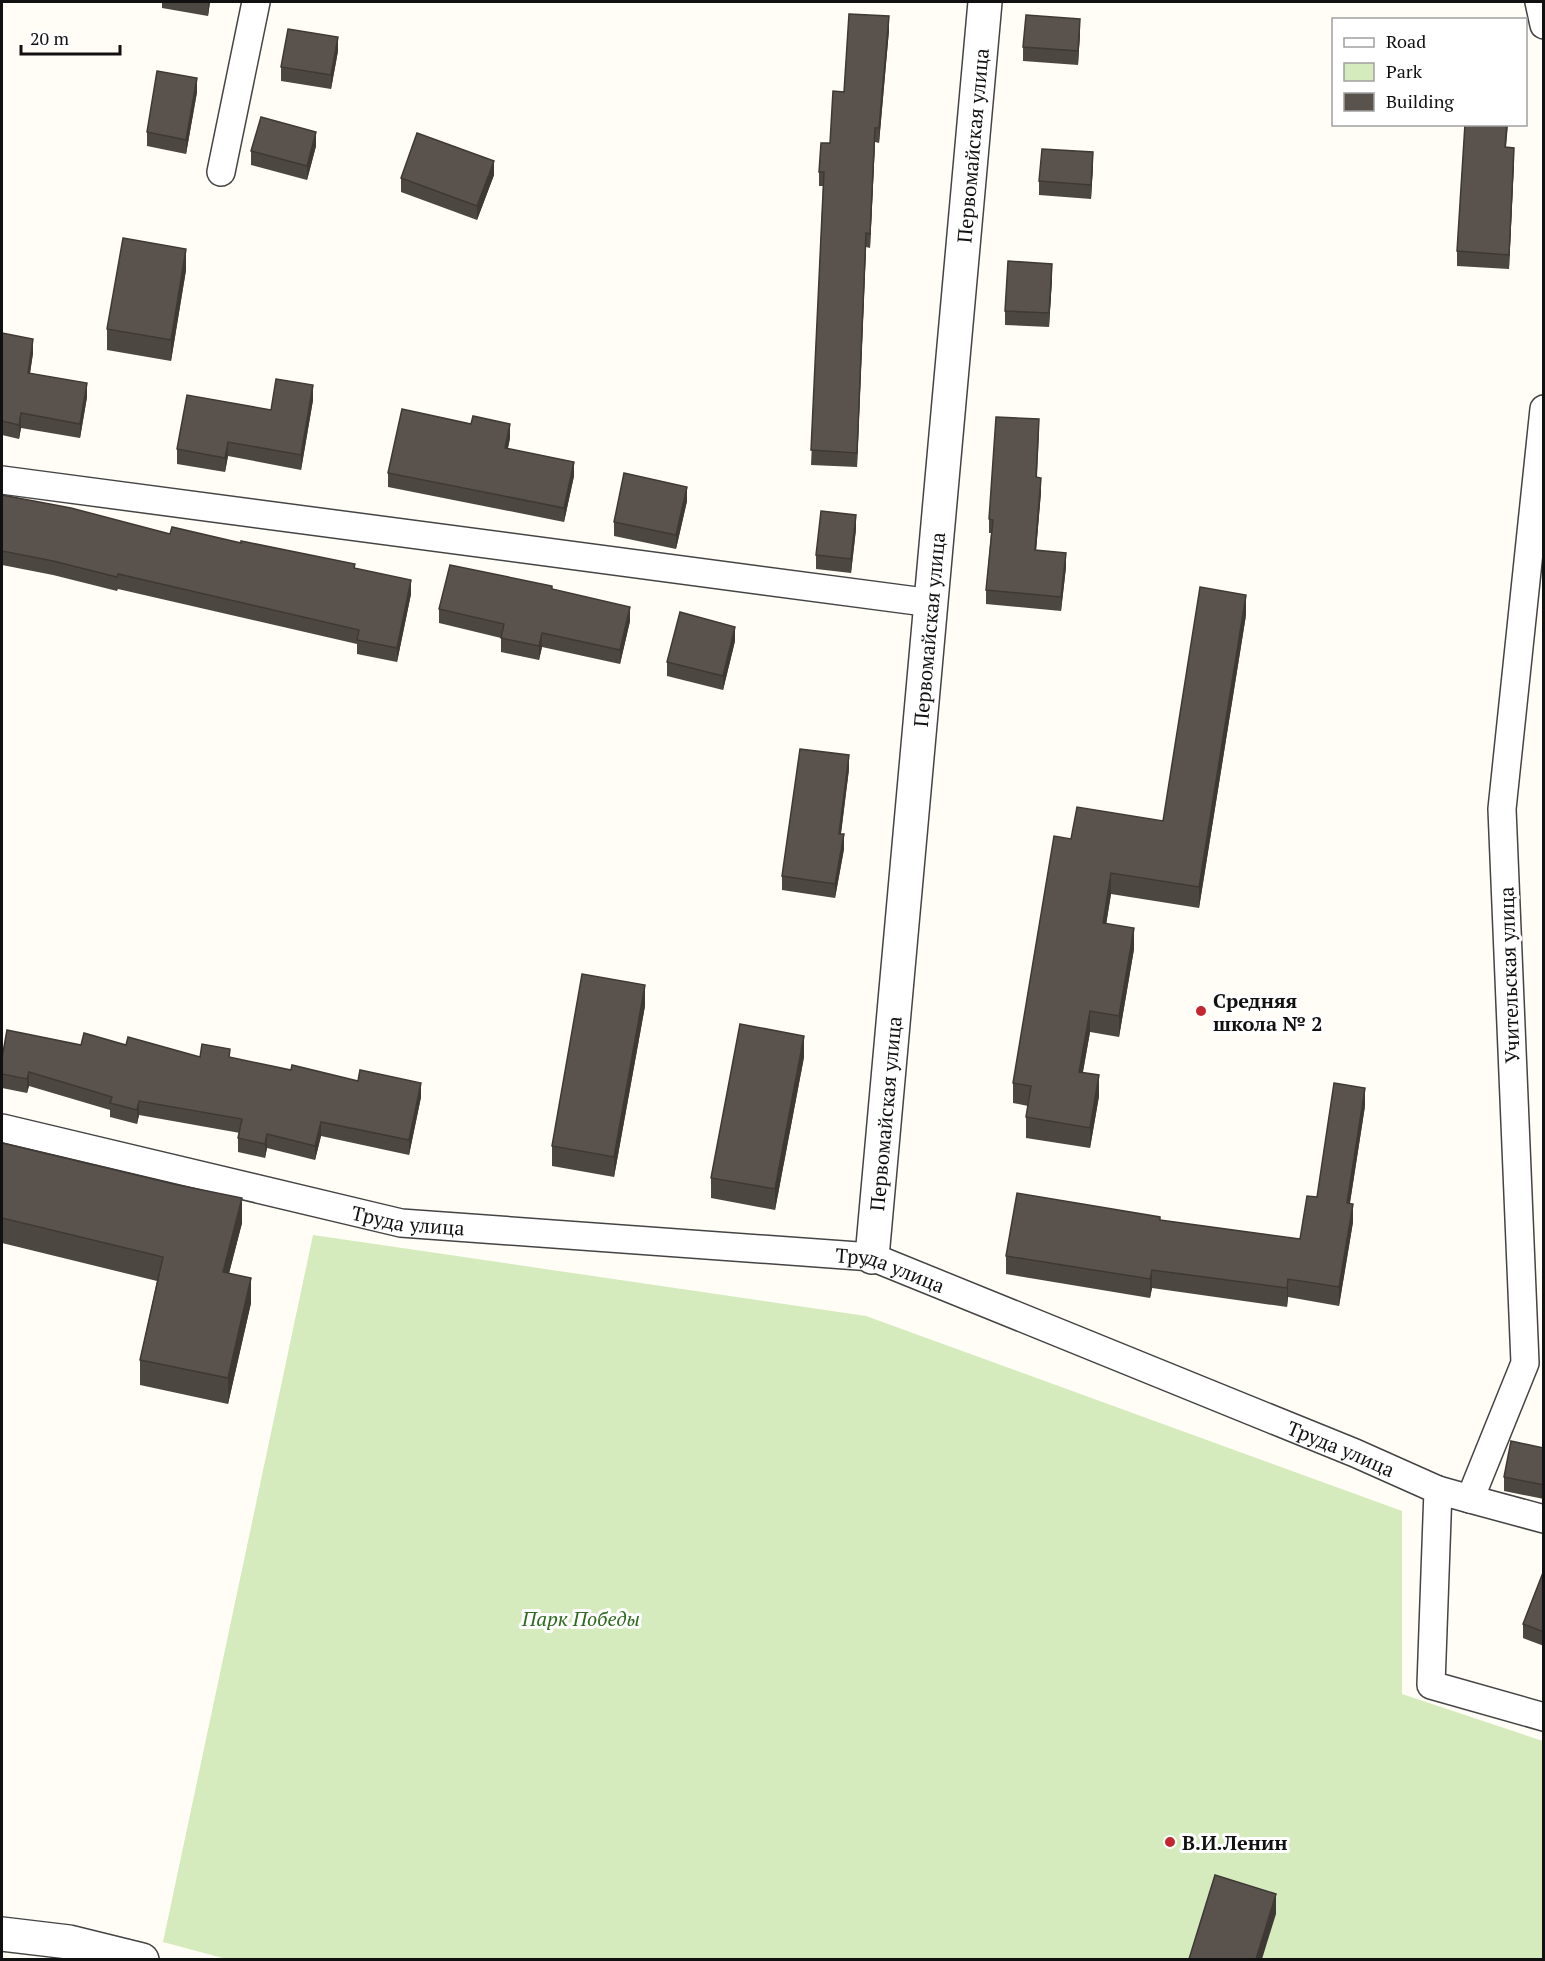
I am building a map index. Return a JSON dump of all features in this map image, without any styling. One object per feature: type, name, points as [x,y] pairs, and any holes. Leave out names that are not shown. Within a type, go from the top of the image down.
[{"type":"street","points":[[222,172],[256,2]]},
{"type":"street","name":"Первомайская улица","points":[[872,1257],[985,2]]},
{"type":"street","points":[[1539,2],[1544,25]]},
{"type":"street","name":"Учительская улица","points":[[1470,1499],[1534,1363],[1502,809],[1544,409]]},
{"type":"street","points":[[2,480],[932,603]]},
{"type":"street","name":"Труда улица","points":[[2,1128],[401,1222],[872,1257],[1354,1453],[1438,1490]]},
{"type":"street","points":[[1544,1519],[1438,1490],[1431,1685],[1544,1717]]},
{"type":"street","points":[[2,1934],[69,1942],[141,1959]]},
{"type":"green space","name":"Парк Победы","points":[[313,1235],[866,1316],[1402,1511],[1402,1694],[1543,1741],[1543,1959],[230,1960],[163,1942]]},
{"type":"building","points":[[849,14],[889,16],[879,128],[875,128],[870,234],[866,233],[857,453],[811,450],[824,172],[819,172],[821,143],[830,143],[833,91],[844,92]]},
{"type":"building","points":[[1026,15],[1080,19],[1078,51],[1023,47]]},
{"type":"building","points":[[288,29],[338,37],[331,75],[281,67]]},
{"type":"building","points":[[157,71],[197,78],[186,140],[147,132]]},
{"type":"building","points":[[261,117],[316,132],[307,166],[251,151]]},
{"type":"building","points":[[1465,126],[1507,126],[1505,147],[1514,148],[1509,255],[1457,251]]},
{"type":"building","points":[[417,133],[494,161],[477,206],[401,178]]},
{"type":"building","points":[[1042,149],[1093,152],[1091,185],[1039,181]]},
{"type":"building","points":[[123,238],[186,249],[171,340],[107,329]]},
{"type":"building","points":[[1008,261],[1052,264],[1049,313],[1005,311]]},
{"type":"building","points":[[2,333],[33,339],[28,373],[87,383],[80,424],[21,413],[19,425],[2,421]]},
{"type":"building","points":[[276,379],[313,385],[301,455],[228,442],[225,458],[177,449],[187,395],[271,410]]},
{"type":"building","points":[[402,409],[471,424],[473,416],[510,424],[505,448],[574,462],[564,508],[388,473]]},
{"type":"building","points":[[996,417],[1039,419],[1036,477],[1041,478],[1035,550],[1066,553],[1061,597],[986,590],[993,520],[989,519]]},
{"type":"building","points":[[624,473],[687,487],[676,535],[614,522]]},
{"type":"building","points":[[2,495],[71,508],[170,534],[172,527],[241,543],[241,541],[355,564],[354,568],[411,580],[397,648],[357,640],[359,630],[118,574],[117,577],[2,551]]},
{"type":"building","points":[[821,511],[856,515],[851,559],[816,555]]},
{"type":"building","points":[[450,565],[552,586],[552,589],[630,607],[620,650],[542,633],[539,646],[501,638],[504,624],[439,609]]},
{"type":"building","points":[[1200,587],[1246,595],[1199,887],[1111,873],[1103,923],[1134,928],[1119,1016],[1090,1011],[1079,1072],[1099,1075],[1090,1128],[1026,1117],[1031,1086],[1013,1083],[1054,836],[1071,839],[1077,807],[1163,821]]},
{"type":"building","points":[[680,612],[735,627],[723,676],[667,662]]},
{"type":"building","points":[[800,749],[849,755],[839,834],[844,834],[835,884],[782,876]]},
{"type":"building","points":[[582,974],[645,985],[614,1157],[552,1146]]},
{"type":"building","points":[[740,1024],[804,1036],[775,1189],[711,1178]]},
{"type":"building","points":[[7,1030],[81,1045],[84,1033],[126,1045],[128,1037],[200,1057],[202,1044],[230,1049],[229,1057],[291,1070],[292,1065],[358,1081],[360,1070],[421,1083],[409,1140],[321,1122],[315,1146],[267,1134],[265,1144],[238,1138],[242,1119],[139,1101],[137,1110],[110,1103],[112,1097],[29,1072],[27,1079],[2,1074],[2,1058]]},
{"type":"building","points":[[1334,1083],[1365,1088],[1347,1203],[1353,1204],[1339,1287],[1288,1279],[1287,1288],[1152,1270],[1150,1279],[1006,1256],[1017,1193],[1160,1217],[1160,1220],[1300,1239],[1307,1196],[1317,1197]]},
{"type":"building","points":[[2,1143],[242,1198],[223,1272],[251,1278],[228,1378],[140,1360],[163,1257],[2,1218]]},
{"type":"building","points":[[1511,1441],[1544,1448],[1544,1485],[1504,1477]]},
{"type":"building","points":[[1544,1570],[1544,1632],[1523,1624]]},
{"type":"building","points":[[1215,1875],[1276,1894],[1256,1959],[1189,1959]]},
{"type":"place","name":"Средняя школа № 2","points":[[1201,1011]]},
{"type":"place","name":"В.И.Ленин","points":[[1170,1842]]}]
